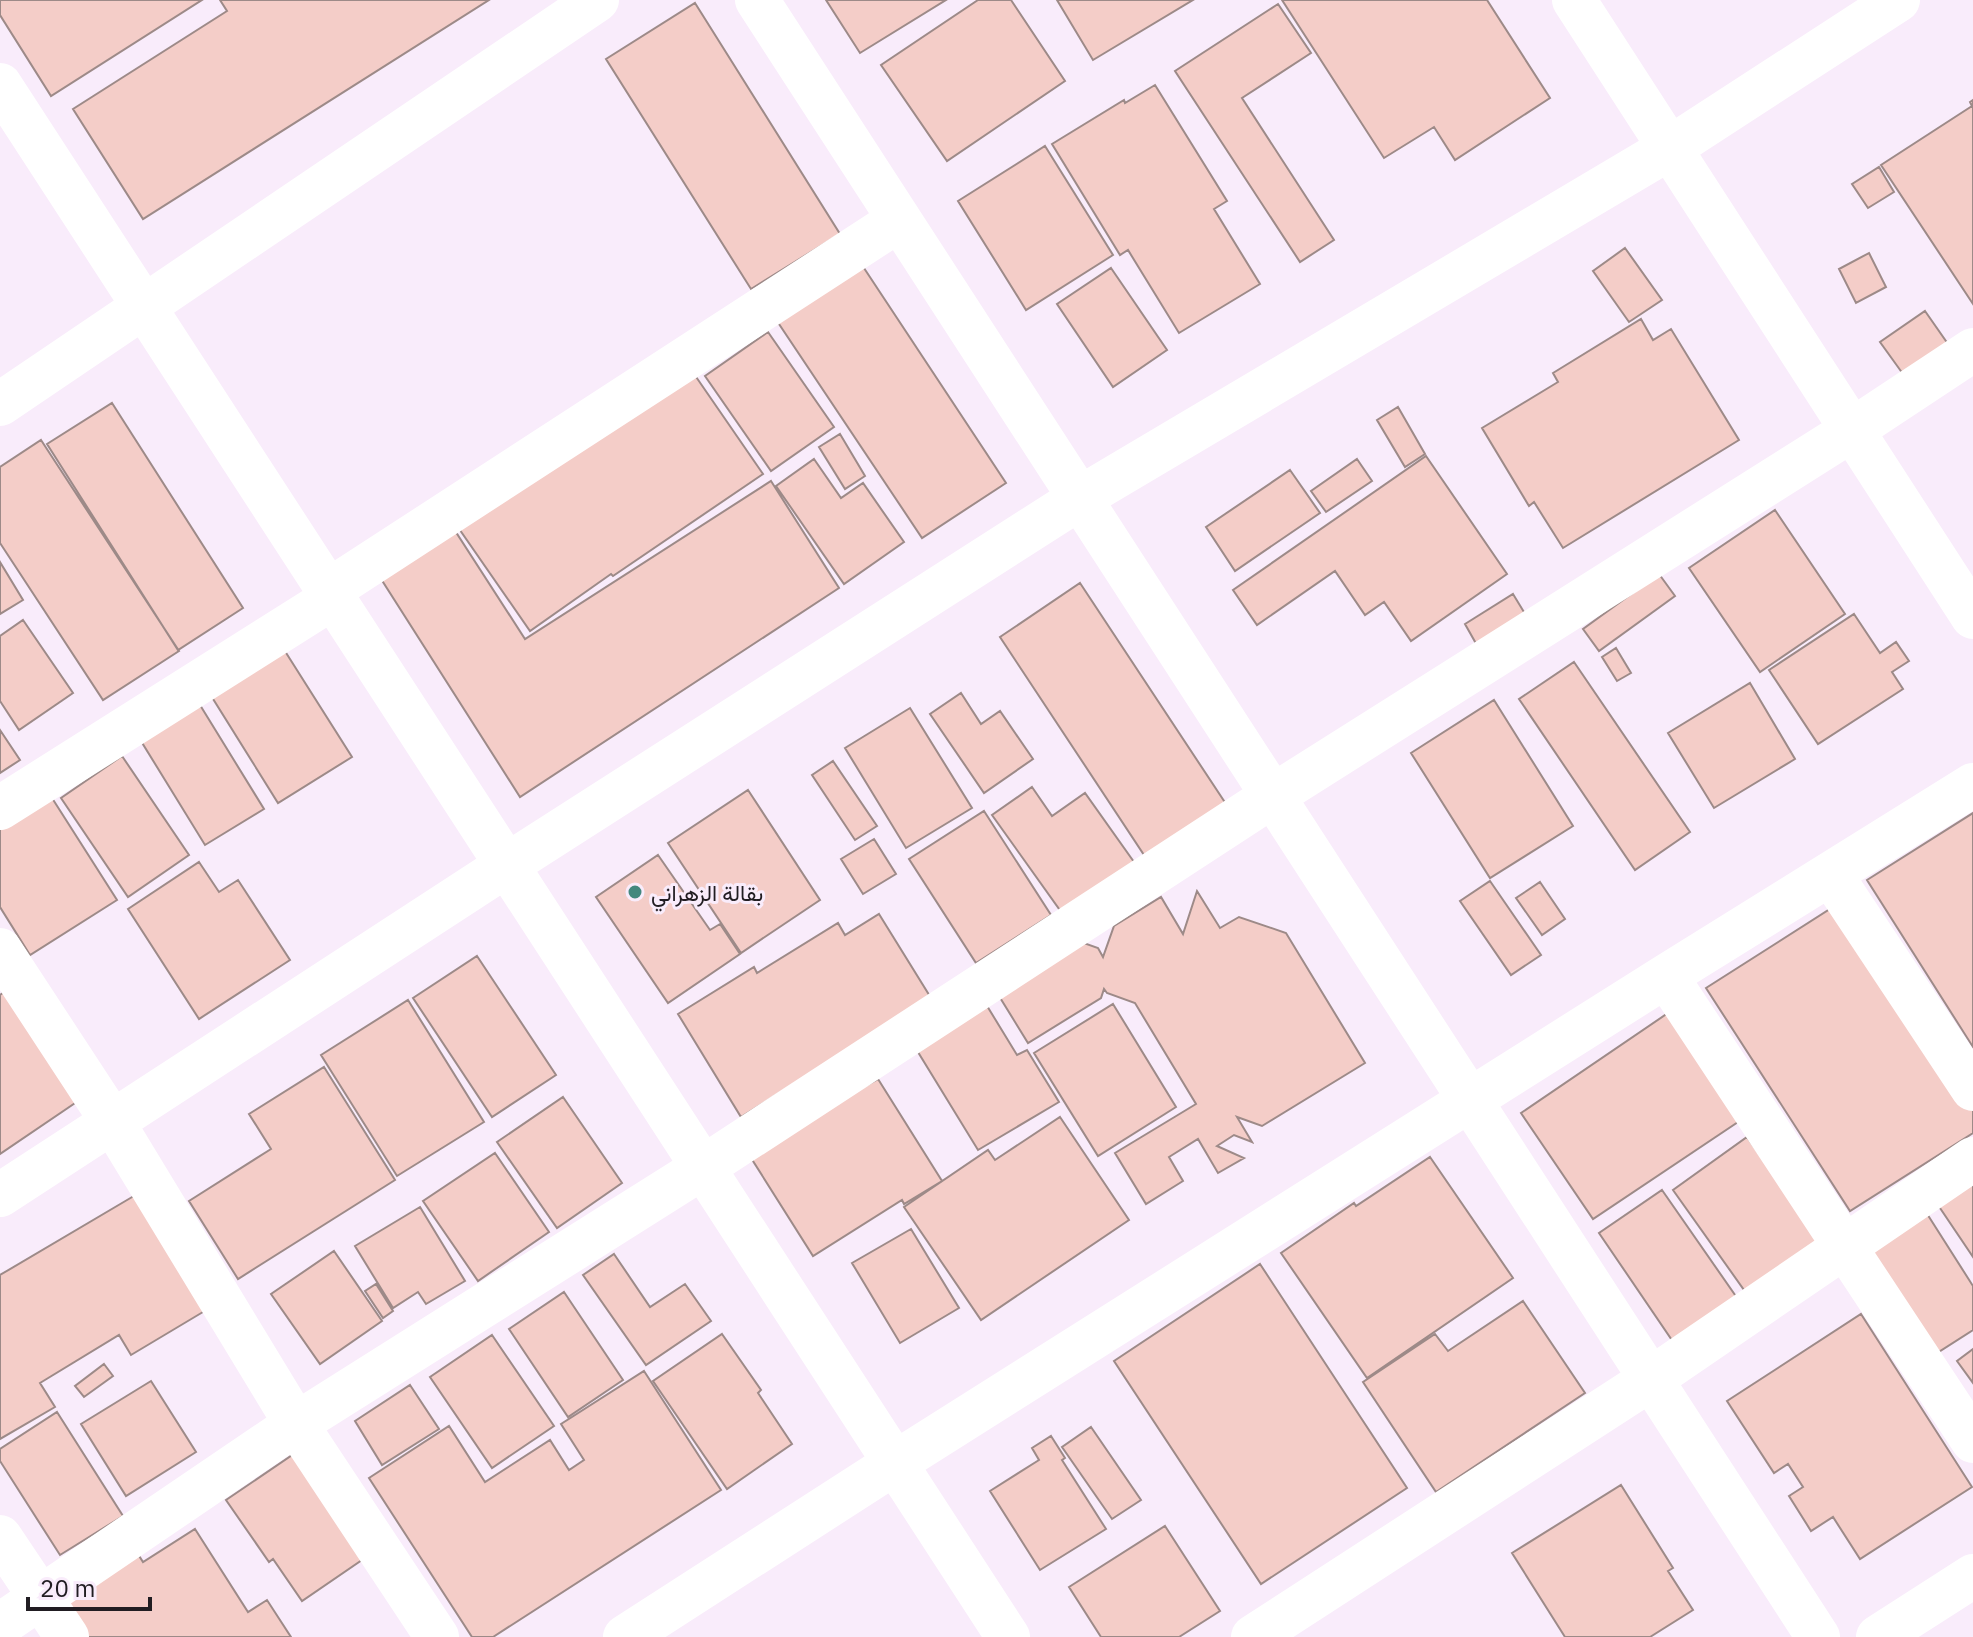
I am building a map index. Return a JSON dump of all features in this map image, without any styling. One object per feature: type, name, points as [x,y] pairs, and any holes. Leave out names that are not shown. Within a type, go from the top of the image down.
[{"type":"street","points":[[0,404],[597,0]]},
{"type":"street","points":[[757,0],[1818,1637]]},
{"type":"street","points":[[1574,0],[1973,617]]},
{"type":"street","points":[[0,1195],[1080,498],[1670,148],[1898,0]]},
{"type":"street","points":[[0,85],[1008,1637]]},
{"type":"street","points":[[0,808],[899,220]]},
{"type":"street","points":[[0,1625],[296,1424],[702,1168],[1271,797],[1852,430],[1973,350]]},
{"type":"street","points":[[625,1637],[1469,1100],[1973,785]]},
{"type":"street","points":[[1831,875],[1973,1089]]},
{"type":"street","points":[[0,950],[112,1121],[296,1424],[437,1637]]},
{"type":"street","points":[[1666,976],[1973,1441]]},
{"type":"street","points":[[1253,1637],[1651,1379],[1973,1159]]},
{"type":"street","points":[[0,1537],[67,1637]]},
{"type":"street","points":[[1878,1637],[1973,1576]]},
{"type":"building","points":[[0,0],[202,0],[51,96],[0,15]]},
{"type":"building","points":[[220,0],[489,0],[143,219],[73,109],[227,11]]},
{"type":"building","points":[[826,0],[946,0],[860,53]]},
{"type":"building","points":[[978,0],[1011,0],[1065,81],[947,161],[881,65]]},
{"type":"building","points":[[1057,0],[1193,0],[1093,60]]},
{"type":"building","points":[[1282,0],[1487,0],[1550,98],[1455,160],[1434,127],[1384,158]]},
{"type":"building","points":[[695,3],[840,234],[751,289],[606,59]]},
{"type":"building","points":[[1278,4],[1311,53],[1242,98],[1334,240],[1300,262],[1175,71]]},
{"type":"building","points":[[1155,85],[1227,201],[1214,209],[1260,284],[1179,333],[1128,250],[1120,255],[1052,144]]},
{"type":"building","points":[[1973,100],[1973,304],[1881,165],[1972,106],[1970,102]]},
{"type":"building","points":[[1045,146],[1113,255],[1026,310],[958,201]]},
{"type":"building","points":[[1879,167],[1894,192],[1868,208],[1852,184]]},
{"type":"building","points":[[1625,248],[1662,300],[1629,322],[1593,271]]},
{"type":"building","points":[[1869,253],[1886,287],[1856,303],[1839,269]]},
{"type":"building","points":[[858,259],[1006,483],[922,538],[773,315]]},
{"type":"building","points":[[1111,268],[1167,350],[1113,387],[1057,304]]},
{"type":"building","points":[[1925,311],[1948,344],[1903,374],[1880,342]]},
{"type":"building","points":[[1641,319],[1653,340],[1671,329],[1739,440],[1563,548],[1534,502],[1529,506],[1482,428],[1558,382],[1553,373]]},
{"type":"building","points":[[768,332],[834,427],[771,471],[705,376]]},
{"type":"building","points":[[692,371],[763,474],[530,631],[453,520]]},
{"type":"building","points":[[112,403],[243,608],[178,650],[47,444]]},
{"type":"building","points":[[1398,407],[1425,454],[1405,467],[1377,420]]},
{"type":"building","points":[[840,434],[865,476],[845,489],[819,447]]},
{"type":"building","points":[[41,440],[179,651],[103,700],[0,543],[0,467]]},
{"type":"building","points":[[1426,456],[1507,574],[1411,641],[1384,602],[1365,615],[1335,571],[1257,625],[1233,590]]},
{"type":"building","points":[[814,459],[841,498],[863,483],[904,542],[844,584],[776,486]]},
{"type":"building","points":[[1357,459],[1372,481],[1326,512],[1311,491]]},
{"type":"building","points":[[1290,470],[1320,513],[1235,571],[1206,527]]},
{"type":"building","points":[[771,481],[839,588],[520,797],[376,571],[450,523],[525,639]]},
{"type":"building","points":[[1775,510],[1845,614],[1760,672],[1689,568]]},
{"type":"building","points":[[0,562],[23,600],[0,614]]},
{"type":"building","points":[[1659,574],[1675,596],[1599,651],[1583,629]]},
{"type":"building","points":[[1080,583],[1230,810],[1150,864],[1000,637]]},
{"type":"building","points":[[1513,594],[1527,617],[1478,647],[1465,624]]},
{"type":"building","points":[[1854,614],[1880,653],[1896,642],[1909,661],[1892,672],[1903,689],[1818,744],[1769,670]]},
{"type":"building","points":[[23,620],[73,693],[19,730],[0,701],[0,636]]},
{"type":"building","points":[[283,648],[352,757],[278,803],[210,694]]},
{"type":"building","points":[[1616,648],[1631,673],[1617,681],[1602,657]]},
{"type":"building","points":[[1574,662],[1690,832],[1635,870],[1519,699]]},
{"type":"building","points":[[1750,683],[1795,759],[1714,808],[1668,733]]},
{"type":"building","points":[[961,693],[981,724],[1000,711],[1033,759],[984,793],[930,714]]},
{"type":"building","points":[[1494,700],[1573,826],[1490,878],[1411,753]]},
{"type":"building","points":[[200,705],[264,809],[205,845],[141,741]]},
{"type":"building","points":[[910,708],[972,808],[906,848],[845,748]]},
{"type":"building","points":[[0,730],[20,760],[0,773]]},
{"type":"building","points":[[122,756],[189,855],[128,897],[61,798]]},
{"type":"building","points":[[833,761],[877,826],[855,840],[812,775]]},
{"type":"building","points":[[45,787],[117,900],[30,955],[0,907],[0,816]]},
{"type":"building","points":[[1032,787],[1052,816],[1085,793],[1134,862],[1062,913],[992,815]]},
{"type":"building","points":[[748,790],[820,900],[741,953],[668,843]]},
{"type":"building","points":[[984,811],[1051,915],[976,963],[909,859]]},
{"type":"building","points":[[1973,813],[1973,1047],[1867,880]]},
{"type":"building","points":[[874,839],[896,874],[863,894],[841,859]]},
{"type":"building","points":[[658,855],[710,930],[720,924],[740,954],[668,1003],[596,897]]},
{"type":"building","points":[[199,862],[219,892],[238,880],[290,960],[199,1019],[128,909]]},
{"type":"building","points":[[1490,881],[1541,955],[1511,975],[1460,901]]},
{"type":"building","points":[[1540,882],[1565,919],[1542,935],[1516,898]]},
{"type":"building","points":[[1197,891],[1220,928],[1239,917],[1286,933],[1365,1063],[1262,1126],[1237,1117],[1252,1142],[1234,1135],[1217,1146],[1244,1158],[1218,1173],[1198,1139],[1169,1157],[1183,1181],[1146,1204],[1115,1153],[1196,1104],[1135,1003],[1107,993],[1104,989],[1101,998],[1028,1043],[991,983],[1067,937],[1098,948],[1103,957],[1114,926],[1161,897],[1183,934]]},
{"type":"building","points":[[1841,902],[1973,1108],[1973,1133],[1850,1211],[1706,988]]},
{"type":"building","points":[[879,914],[931,998],[741,1117],[678,1014],[754,967],[757,973],[838,923],[845,935]]},
{"type":"building","points":[[477,956],[556,1075],[492,1117],[413,998]]},
{"type":"building","points":[[7,990],[81,1099],[0,1154],[0,995]]},
{"type":"building","points":[[981,996],[1017,1055],[1027,1050],[1059,1102],[978,1150],[910,1039]]},
{"type":"building","points":[[408,1000],[484,1122],[397,1176],[321,1055]]},
{"type":"building","points":[[1113,1004],[1176,1107],[1098,1156],[1034,1053]]},
{"type":"building","points":[[1668,1013],[1741,1120],[1593,1219],[1521,1113]]},
{"type":"building","points":[[324,1067],[395,1180],[238,1279],[189,1201],[271,1149],[249,1114]]},
{"type":"building","points":[[878,1079],[942,1181],[904,1204],[902,1200],[813,1256],[746,1150]]},
{"type":"building","points":[[563,1097],[622,1183],[557,1228],[497,1142]]},
{"type":"building","points":[[1060,1117],[1129,1220],[981,1320],[904,1207],[988,1150],[995,1160]]},
{"type":"building","points":[[1747,1137],[1823,1244],[1749,1297],[1673,1190]]},
{"type":"building","points":[[495,1153],[549,1232],[478,1281],[423,1201]]},
{"type":"building","points":[[1430,1157],[1513,1278],[1367,1378],[1281,1253],[1354,1203],[1356,1206]]},
{"type":"building","points":[[1973,1182],[1973,1257],[1938,1205]]},
{"type":"building","points":[[144,1190],[213,1306],[131,1355],[119,1335],[40,1383],[55,1407],[0,1439],[0,1275]]},
{"type":"building","points":[[1662,1190],[1742,1305],[1678,1349],[1599,1233]]},
{"type":"building","points":[[420,1207],[465,1281],[426,1304],[418,1292],[393,1308],[355,1246]]},
{"type":"building","points":[[1924,1209],[1973,1286],[1973,1330],[1937,1353],[1868,1245]]},
{"type":"building","points":[[911,1229],[959,1308],[900,1343],[852,1263]]},
{"type":"building","points":[[334,1251],[382,1321],[320,1364],[271,1294]]},
{"type":"building","points":[[614,1254],[650,1307],[685,1284],[711,1321],[646,1365],[583,1275]]},
{"type":"building","points":[[1260,1264],[1407,1488],[1261,1584],[1114,1361]]},
{"type":"building","points":[[376,1284],[393,1311],[383,1318],[365,1291]]},
{"type":"building","points":[[564,1292],[623,1380],[568,1417],[509,1329]]},
{"type":"building","points":[[1523,1301],[1585,1393],[1436,1492],[1363,1382],[1435,1334],[1448,1351]]},
{"type":"building","points":[[1861,1314],[1972,1487],[1860,1559],[1833,1517],[1811,1531],[1789,1496],[1803,1487],[1788,1464],[1774,1473],[1727,1401]]},
{"type":"building","points":[[722,1334],[761,1390],[758,1393],[792,1444],[727,1489],[653,1381]]},
{"type":"building","points":[[492,1335],[554,1426],[492,1468],[430,1377]]},
{"type":"building","points":[[1973,1349],[1973,1383],[1957,1361]]},
{"type":"building","points":[[104,1364],[113,1376],[84,1397],[75,1386]]},
{"type":"building","points":[[644,1371],[721,1490],[493,1637],[472,1637],[369,1478],[449,1426],[485,1482],[550,1440],[569,1470],[584,1460],[561,1424]]},
{"type":"building","points":[[151,1381],[196,1452],[126,1496],[81,1424]]},
{"type":"building","points":[[410,1385],[439,1429],[382,1465],[355,1421]]},
{"type":"building","points":[[57,1412],[123,1516],[60,1555],[0,1461],[0,1449]]},
{"type":"building","points":[[1091,1427],[1141,1500],[1112,1519],[1062,1447]]},
{"type":"building","points":[[1051,1436],[1065,1458],[1062,1460],[1106,1529],[1040,1570],[990,1491],[1039,1460],[1032,1448]]},
{"type":"building","points":[[307,1445],[378,1549],[302,1601],[273,1559],[269,1562],[226,1500]]},
{"type":"building","points":[[1621,1485],[1673,1568],[1668,1571],[1693,1610],[1650,1637],[1565,1637],[1512,1553]]},
{"type":"building","points":[[1165,1526],[1220,1611],[1179,1637],[1101,1637],[1069,1587]]},
{"type":"building","points":[[195,1529],[248,1612],[267,1600],[291,1637],[77,1637],[50,1595],[131,1543],[143,1562]]},
{"type":"place","name":"بقالة الزهراني","points":[[635,892]]}]
